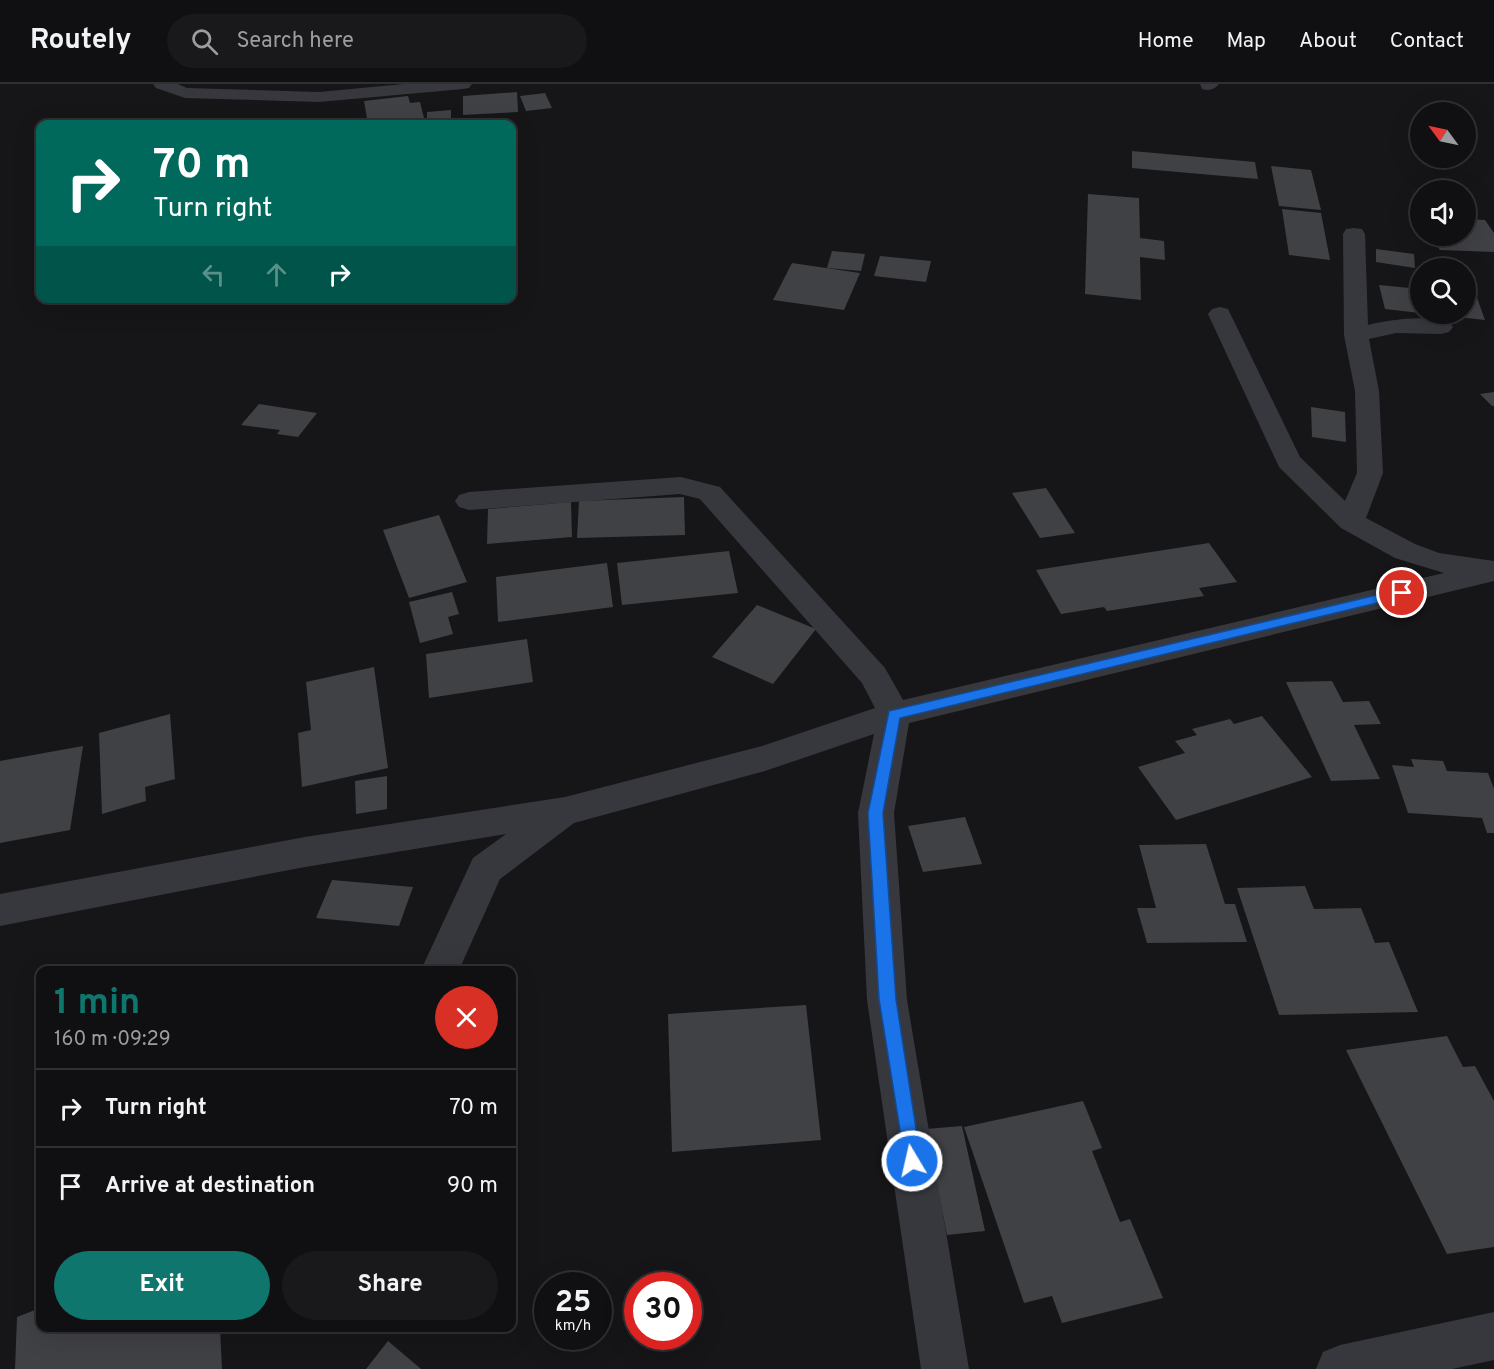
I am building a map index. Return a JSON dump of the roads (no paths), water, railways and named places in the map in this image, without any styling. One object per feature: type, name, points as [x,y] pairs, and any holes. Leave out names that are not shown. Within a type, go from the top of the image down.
[{"type":"street","points":[[162,84],[185,93],[319,97],[463,84]]},
{"type":"street","points":[[1351,522],[1370,473],[1368,391],[1356,335],[1354,234]]},
{"type":"street","points":[[1220,314],[1288,461],[1351,522],[1405,551],[1425,558],[1494,571]]},
{"type":"street","points":[[1356,335],[1396,326],[1441,327]]},
{"type":"street","points":[[469,501],[681,485],[710,493],[874,676],[894,714],[876,813],[887,999],[945,1369]]},
{"type":"street","points":[[0,910],[305,852],[565,812],[765,758],[894,714],[1494,571]]},
{"type":"street","points":[[442,966],[486,869],[565,812]]},
{"type":"street","points":[[1340,1369],[1494,1336]]}]
